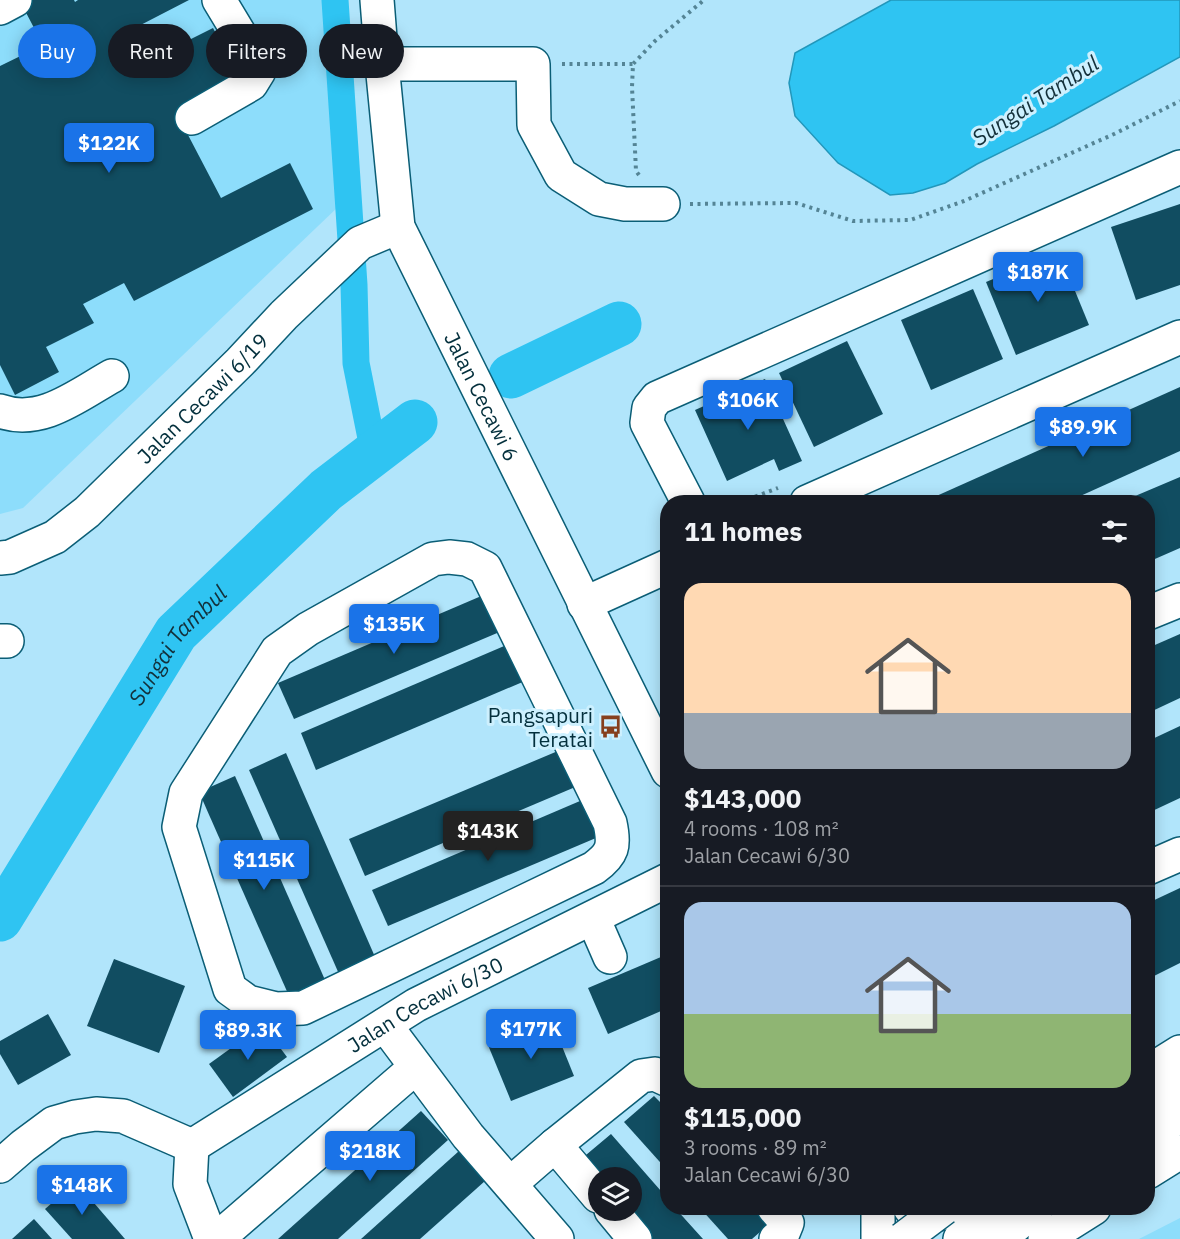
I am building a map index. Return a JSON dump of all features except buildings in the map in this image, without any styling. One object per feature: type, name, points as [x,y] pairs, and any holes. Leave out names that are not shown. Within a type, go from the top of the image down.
[{"type":"main road","points":[[0,8],[15,0]]},
{"type":"main road","points":[[192,118],[251,84],[259,71],[257,63],[219,0]]},
{"type":"main road","name":"Jalan Cecawi 6","points":[[378,0],[380,24]]},
{"type":"main road","points":[[404,64],[533,64],[534,125],[561,175],[598,199],[625,204],[663,204]]},
{"type":"main road","name":"Jalan Cecawi 6","points":[[383,78],[398,227],[660,755]]},
{"type":"main road","points":[[684,495],[647,423],[649,408],[657,398],[1180,167]]},
{"type":"main road","name":"Jalan Cecawi 6/19","points":[[0,558],[10,557],[55,537],[87,512],[240,362],[284,315],[353,250],[398,227]]},
{"type":"main road","points":[[830,495],[1180,337]]},
{"type":"main road","points":[[0,411],[10,414],[35,415],[53,409],[112,376]]},
{"type":"main road","points":[[449,557],[467,559],[485,568],[495,587],[610,823],[613,838],[611,851],[594,868],[401,960],[303,1008],[276,1009],[248,1002],[230,989],[180,826],[186,793],[277,651],[308,629],[433,559],[449,557]]},
{"type":"main road","points":[[584,604],[660,570]]},
{"type":"main road","points":[[1155,610],[1180,600]]},
{"type":"main road","points":[[1155,865],[1180,854]]},
{"type":"main road","name":"Jalan Cecawi 6/30","points":[[192,1146],[416,1005],[660,884]]},
{"type":"main road","points":[[593,918],[610,957]]},
{"type":"main road","points":[[401,960],[416,1005]]},
{"type":"main road","points":[[385,1025],[468,1136],[557,1239]]},
{"type":"main road","points":[[1155,1068],[1180,1052]]},
{"type":"main road","points":[[217,1239],[416,1066]]},
{"type":"main road","points":[[510,1184],[641,1077],[655,1074],[660,1076]]},
{"type":"main road","points":[[1155,1100],[1180,1087]]},
{"type":"main road","points":[[0,1166],[22,1146],[54,1123],[96,1114],[123,1116],[192,1146],[190,1184],[212,1239]]},
{"type":"main road","points":[[1155,1132],[1180,1116]]},
{"type":"main road","points":[[555,1145],[588,1184]]},
{"type":"main road","points":[[1155,1168],[1180,1152]]},
{"type":"main road","points":[[776,1239],[783,1233],[787,1223],[780,1215]]},
{"type":"main road","points":[[878,1215],[878,1239]]},
{"type":"main road","points":[[903,1239],[935,1215]]},
{"type":"main road","points":[[960,1239],[989,1215]]},
{"type":"main road","points":[[999,1239],[1028,1215]]},
{"type":"main road","points":[[1045,1239],[1083,1215]]},
{"type":"main road","points":[[620,1221],[635,1239]]},
{"type":"path","points":[[704,0],[655,41],[633,64],[636,171],[663,204],[796,203],[853,221],[910,220],[964,201],[1114,134],[1180,101]]},
{"type":"path","points":[[533,64],[633,64]]},
{"type":"path","points":[[760,495],[778,488]]},
{"type":"shaded area","points":[[0,0],[323,0],[325,24],[319,24],[319,78],[329,78],[339,206],[23,508],[0,514]]},
{"type":"shaded area","points":[[1180,1218],[1180,1239],[1139,1239]]},
{"type":"water","points":[[891,0],[1180,0],[1180,57],[945,183],[913,193],[890,195],[838,163],[795,116],[789,83],[795,53]]},
{"type":"waterway","points":[[335,0],[354,285],[356,363],[374,453]]},
{"type":"waterway","name":"Sungai Tambul","points":[[511,376],[619,324]]},
{"type":"waterway","name":"Sungai Tambul","points":[[0,919],[176,633],[326,490],[415,422]]},
{"type":"place","name":"Pangsapuri Teratai","points":[[611,727]]}]
